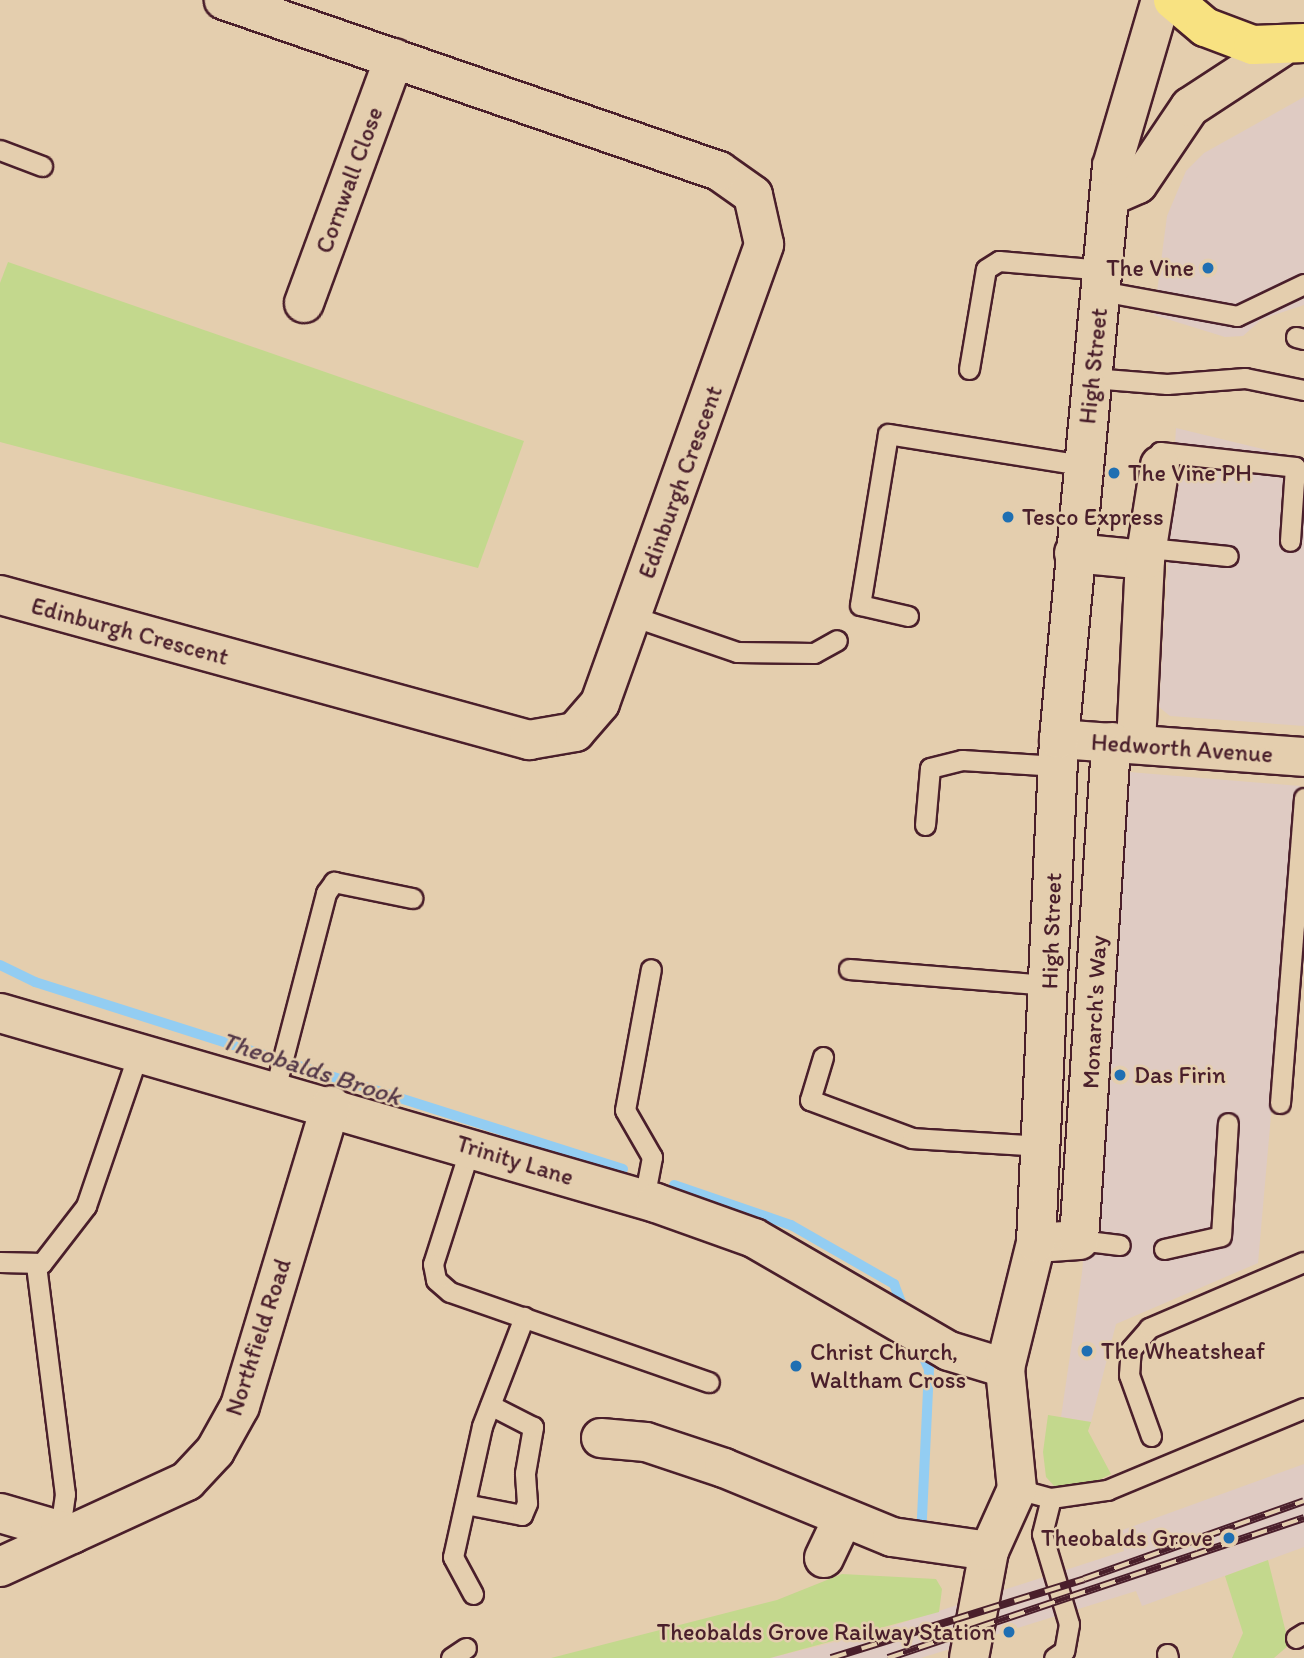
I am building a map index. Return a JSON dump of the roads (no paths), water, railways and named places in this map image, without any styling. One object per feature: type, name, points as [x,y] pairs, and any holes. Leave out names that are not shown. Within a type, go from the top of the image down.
[{"type":"main road","points":[[1173,0],[1206,27],[1292,45]]},
{"type":"street","name":"Edinburgh Crescent","points":[[0,595],[543,741],[564,737],[590,719],[632,616],[754,276],[764,244],[762,214],[736,178],[224,0]]},
{"type":"street","name":"High Street","points":[[969,1658],[989,1551],[1034,1494],[1005,1368],[1037,1243],[1059,753],[1074,552],[1113,195],[1112,166],[1161,0]]},
{"type":"street","points":[[1113,195],[1138,184],[1190,107],[1292,45]]},
{"type":"street","name":"Cornwall Close","points":[[304,303],[394,58]]},
{"type":"street","name":"Monarch's Way","points":[[1079,1240],[1123,743],[1160,465]]},
{"type":"street","points":[[1074,552],[1147,554]]},
{"type":"street","name":"Hedworth Avenue","points":[[1059,753],[1123,743],[1304,757]]},
{"type":"street","name":"Trinity Lane","points":[[0,1013],[139,1051],[280,1070],[331,1105],[644,1199],[754,1238],[938,1344],[1005,1368]]},
{"type":"street","name":"Northfield Road","points":[[0,1567],[66,1531],[187,1481],[215,1451],[240,1406],[331,1105]]},
{"type":"street","points":[[1037,1243],[1079,1240]]},
{"type":"street","points":[[601,1438],[646,1442],[892,1537],[989,1551]]},
{"type":"street","points":[[0,1513],[66,1531]]},
{"type":"street","points":[[824,1558],[844,1518]]},
{"type":"lane","points":[[0,150],[42,166]]},
{"type":"lane","points":[[969,369],[986,269],[999,261],[1102,281],[1237,316],[1304,284]]},
{"type":"lane","points":[[1092,378],[1167,383],[1245,378],[1304,390]]},
{"type":"lane","points":[[908,617],[860,605],[888,434],[1082,464]]},
{"type":"lane","points":[[1160,465],[1160,452],[1295,467],[1290,541]]},
{"type":"lane","points":[[1147,554],[1228,556]]},
{"type":"lane","points":[[632,616],[737,652],[814,653],[837,640]]},
{"type":"lane","points":[[925,825],[930,768],[962,760],[1059,753]]},
{"type":"lane","points":[[1280,1103],[1298,946],[1304,798]]},
{"type":"lane","points":[[280,1070],[334,882],[412,898]]},
{"type":"lane","points":[[644,1199],[652,1157],[625,1110],[651,969]]},
{"type":"lane","points":[[849,969],[1049,985]]},
{"type":"lane","points":[[0,1262],[36,1265],[57,1248],[91,1195],[139,1051]]},
{"type":"lane","points":[[823,1057],[810,1100],[912,1138],[1042,1146]]},
{"type":"lane","points":[[1164,1249],[1221,1237],[1228,1123]]},
{"type":"lane","points":[[471,1146],[433,1264],[436,1280],[450,1292],[709,1382]]},
{"type":"lane","points":[[1079,1240],[1120,1245]]},
{"type":"lane","points":[[1151,1436],[1129,1376],[1131,1349],[1149,1328],[1304,1262]]},
{"type":"lane","points":[[36,1265],[65,1493],[66,1531]]},
{"type":"lane","points":[[473,1594],[453,1557],[490,1405],[524,1317]]},
{"type":"lane","points":[[465,1504],[522,1515],[527,1503],[525,1474],[533,1427],[490,1405]]},
{"type":"lane","points":[[1054,1658],[1063,1651],[1069,1624],[1042,1534],[1034,1494],[1132,1482],[1304,1408]]},
{"type":"waterway","name":"Theobalds Brook","points":[[0,965],[35,982],[623,1169]]},
{"type":"waterway","name":"Theobalds Brook","points":[[674,1185],[791,1225],[894,1284],[904,1310]]},
{"type":"waterway","name":"Theobalds Brook","points":[[919,1347],[929,1369],[922,1519]]},
{"type":"railway","points":[[831,1658],[1084,1579],[1304,1501]]},
{"type":"railway","points":[[888,1658],[1304,1518]]},
{"type":"place","name":"The Vine","points":[[1208,268]]},
{"type":"place","name":"The Vine PH","points":[[1114,473]]},
{"type":"place","name":"Tesco Express","points":[[1008,517]]},
{"type":"place","name":"Das Firin","points":[[1120,1075]]},
{"type":"place","name":"The Wheatsheaf","points":[[1087,1351]]},
{"type":"place","name":"Christ Church, Waltham Cross","points":[[796,1366]]},
{"type":"place","name":"Theobalds Grove","points":[[1229,1538]]},
{"type":"place","name":"Theobalds Grove Railway Station","points":[[1009,1632]]}]
